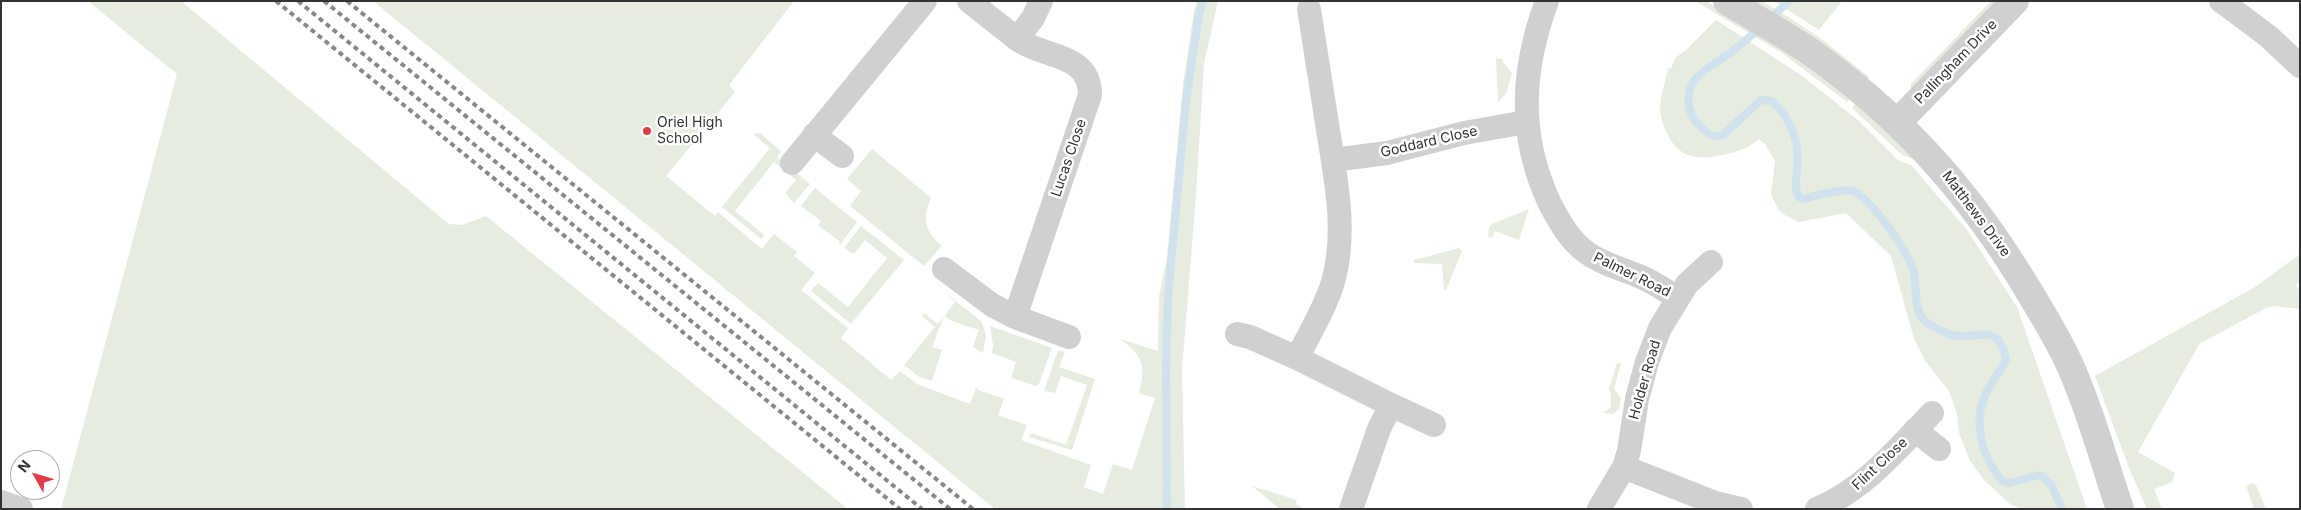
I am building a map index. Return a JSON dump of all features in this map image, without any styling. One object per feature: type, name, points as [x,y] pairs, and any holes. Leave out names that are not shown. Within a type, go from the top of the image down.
[{"type":"street","points":[[792,163],[925,1]]},
{"type":"street","name":"Lucas Close","points":[[969,1],[1031,48],[1074,62],[1087,76],[1090,84],[1090,95],[1015,317]]},
{"type":"street","points":[[1017,39],[1033,18],[1041,1]]},
{"type":"street","name":"Palmer Road","points":[[1547,1],[1537,27],[1526,94],[1526,122],[1537,173],[1554,210],[1574,241],[1586,252],[1600,261],[1644,278],[1677,298]]},
{"type":"street","name":"Pallingham Drive","points":[[1898,123],[2015,1]]},
{"type":"street","points":[[2221,1],[2268,36],[2300,66]]},
{"type":"street","name":"Matthews Drive","points":[[1735,6],[1780,32],[1823,61],[1898,123],[1939,165],[1984,221],[2042,312],[2079,387],[2120,509]]},
{"type":"street","points":[[1297,358],[1325,303],[1333,281],[1341,229],[1333,160],[1309,9]]},
{"type":"street","name":"Goddard Close","points":[[1333,160],[1387,153],[1503,124],[1526,122]]},
{"type":"street","points":[[814,135],[842,156]]},
{"type":"street","name":"Holder Road","points":[[1599,509],[1624,467],[1647,362],[1660,328],[1677,298],[1694,277],[1711,262]]},
{"type":"street","points":[[944,269],[982,300],[1015,317],[1068,337]]},
{"type":"street","points":[[1238,334],[1250,337],[1297,358],[1434,425]]},
{"type":"street","points":[[1351,509],[1379,429],[1391,405]]},
{"type":"street","name":"Flint Close","points":[[1818,509],[1845,496],[1860,485],[1932,413]]},
{"type":"street","name":"Flint Close","points":[[1915,430],[1939,449]]},
{"type":"street","points":[[1624,467],[1715,503],[1741,509]]},
{"type":"street","points":[[1,502],[21,509]]},
{"type":"shaded area","points":[[88,1],[181,1],[449,224],[462,225],[486,216],[848,509],[61,509],[177,74]]},
{"type":"shaded area","points":[[373,1],[794,1],[729,85],[735,92],[666,176],[715,216],[718,212],[762,249],[774,234],[797,252],[794,256],[815,273],[801,290],[848,328],[841,338],[891,380],[900,371],[917,384],[970,404],[976,387],[978,390],[1004,399],[998,415],[1027,425],[1021,440],[1091,465],[1084,487],[1103,494],[1113,464],[1132,470],[1155,398],[1139,393],[1142,376],[1141,362],[1134,351],[1120,339],[1158,351],[1159,297],[1167,257],[1183,84],[1194,11],[1197,1],[1218,1],[1204,64],[1182,370],[1185,509],[995,509]]},
{"type":"shaded area","points":[[1695,1],[1706,1],[1786,48],[1851,98],[1847,102],[1782,53]]},
{"type":"shaded area","points":[[1751,1],[1762,1],[1793,20],[1823,40],[1869,77],[1865,82]]},
{"type":"shaded area","points":[[1774,1],[1842,1],[1819,30]]},
{"type":"shaded area","points":[[1991,1],[2000,1],[1911,89],[1911,84]]},
{"type":"shaded area","points":[[1716,20],[1801,75],[1859,121],[1898,160],[1912,166],[1967,230],[2017,307],[2087,509],[2024,509],[2011,505],[1984,480],[1970,461],[1959,433],[1957,414],[1949,391],[1926,362],[1914,339],[1891,256],[1846,213],[1799,222],[1783,214],[1778,209],[1771,194],[1775,161],[1765,144],[1759,139],[1749,146],[1723,155],[1699,157],[1685,154],[1669,138],[1661,118],[1660,109],[1668,68],[1671,69],[1675,58],[1687,49]]},
{"type":"shaded area","points":[[1496,58],[1503,59],[1503,62],[1512,73],[1506,94],[1498,102]]},
{"type":"shaded area","points":[[1856,103],[1916,160],[1902,155],[1852,108]]},
{"type":"shaded area","points":[[760,133],[781,151],[777,157],[810,184],[794,203],[785,193],[796,180],[774,162],[735,211],[764,235],[761,239],[722,207],[770,148],[754,135]]},
{"type":"shaded area","points":[[872,149],[931,198],[926,218],[927,224],[936,241],[942,246],[924,266],[850,206],[861,191],[847,179]]},
{"type":"shaded area","points":[[815,188],[857,222],[840,245],[839,241],[818,225],[821,221],[801,206]]},
{"type":"shaded area","points":[[1529,209],[1519,240],[1495,231],[1492,238],[1488,236],[1489,228],[1492,224]]},
{"type":"shaded area","points":[[861,226],[904,260],[851,324],[811,291],[818,283],[848,307],[887,258],[865,240],[854,254],[844,248]]},
{"type":"shaded area","points":[[1459,248],[1462,251],[1446,290],[1444,289],[1442,264],[1415,263],[1414,260]]},
{"type":"shaded area","points":[[2300,254],[2300,282],[2296,284],[2300,292],[2300,309],[2273,306],[2266,308],[2199,344],[2138,452],[2175,473],[2172,482],[2154,489],[2162,509],[2147,509],[2129,468],[2095,376],[2255,287]]},
{"type":"shaded area","points":[[942,290],[982,322],[986,336],[983,353],[973,347],[979,330],[952,321],[944,316],[955,302]]},
{"type":"shaded area","points":[[924,313],[938,324],[944,316],[932,347],[942,350],[932,381],[919,377],[904,365],[935,327],[922,316]]},
{"type":"shaded area","points":[[990,326],[1052,348],[1039,384],[1036,386],[1011,378],[1016,362],[992,353],[993,345]]},
{"type":"shaded area","points":[[1058,350],[1065,352],[1059,367],[1095,379],[1072,450],[1029,437],[1031,433],[1066,445],[1087,385],[1061,376],[1055,393],[1044,391]]},
{"type":"shaded area","points":[[1617,363],[1621,364],[1614,389],[1621,398],[1619,409],[1613,414],[1603,413],[1611,407],[1609,389]]},
{"type":"shaded area","points":[[2253,483],[2257,487],[2266,509],[2254,509],[2246,486]]},
{"type":"shaded area","points":[[1252,486],[1297,500],[1296,504],[1305,509],[1280,509]]},
{"type":"waterway","points":[[1167,509],[1166,369],[1168,297],[1186,101],[1199,14],[1203,1]]},
{"type":"waterway","points":[[1789,1],[1734,50],[1696,78],[1689,95],[1689,107],[1693,118],[1708,133],[1713,136],[1719,136],[1723,135],[1761,100],[1772,101],[1785,116],[1796,141],[1798,160],[1796,187],[1799,197],[1804,199],[1849,190],[1860,196],[1879,215],[1906,254],[1914,273],[1917,305],[1921,317],[1931,325],[1952,335],[1986,335],[1993,336],[1998,340],[2006,359],[1986,393],[1982,405],[1980,428],[1984,450],[2002,481],[2009,483],[2040,475],[2051,484],[2062,509]]},
{"type":"railway","points":[[276,1],[900,509]]},
{"type":"railway","points":[[298,1],[922,509]]},
{"type":"railway","points":[[324,1],[950,509]]},
{"type":"railway","points":[[347,1],[973,509]]},
{"type":"place","name":"Oriel High School","points":[[647,131]]}]
